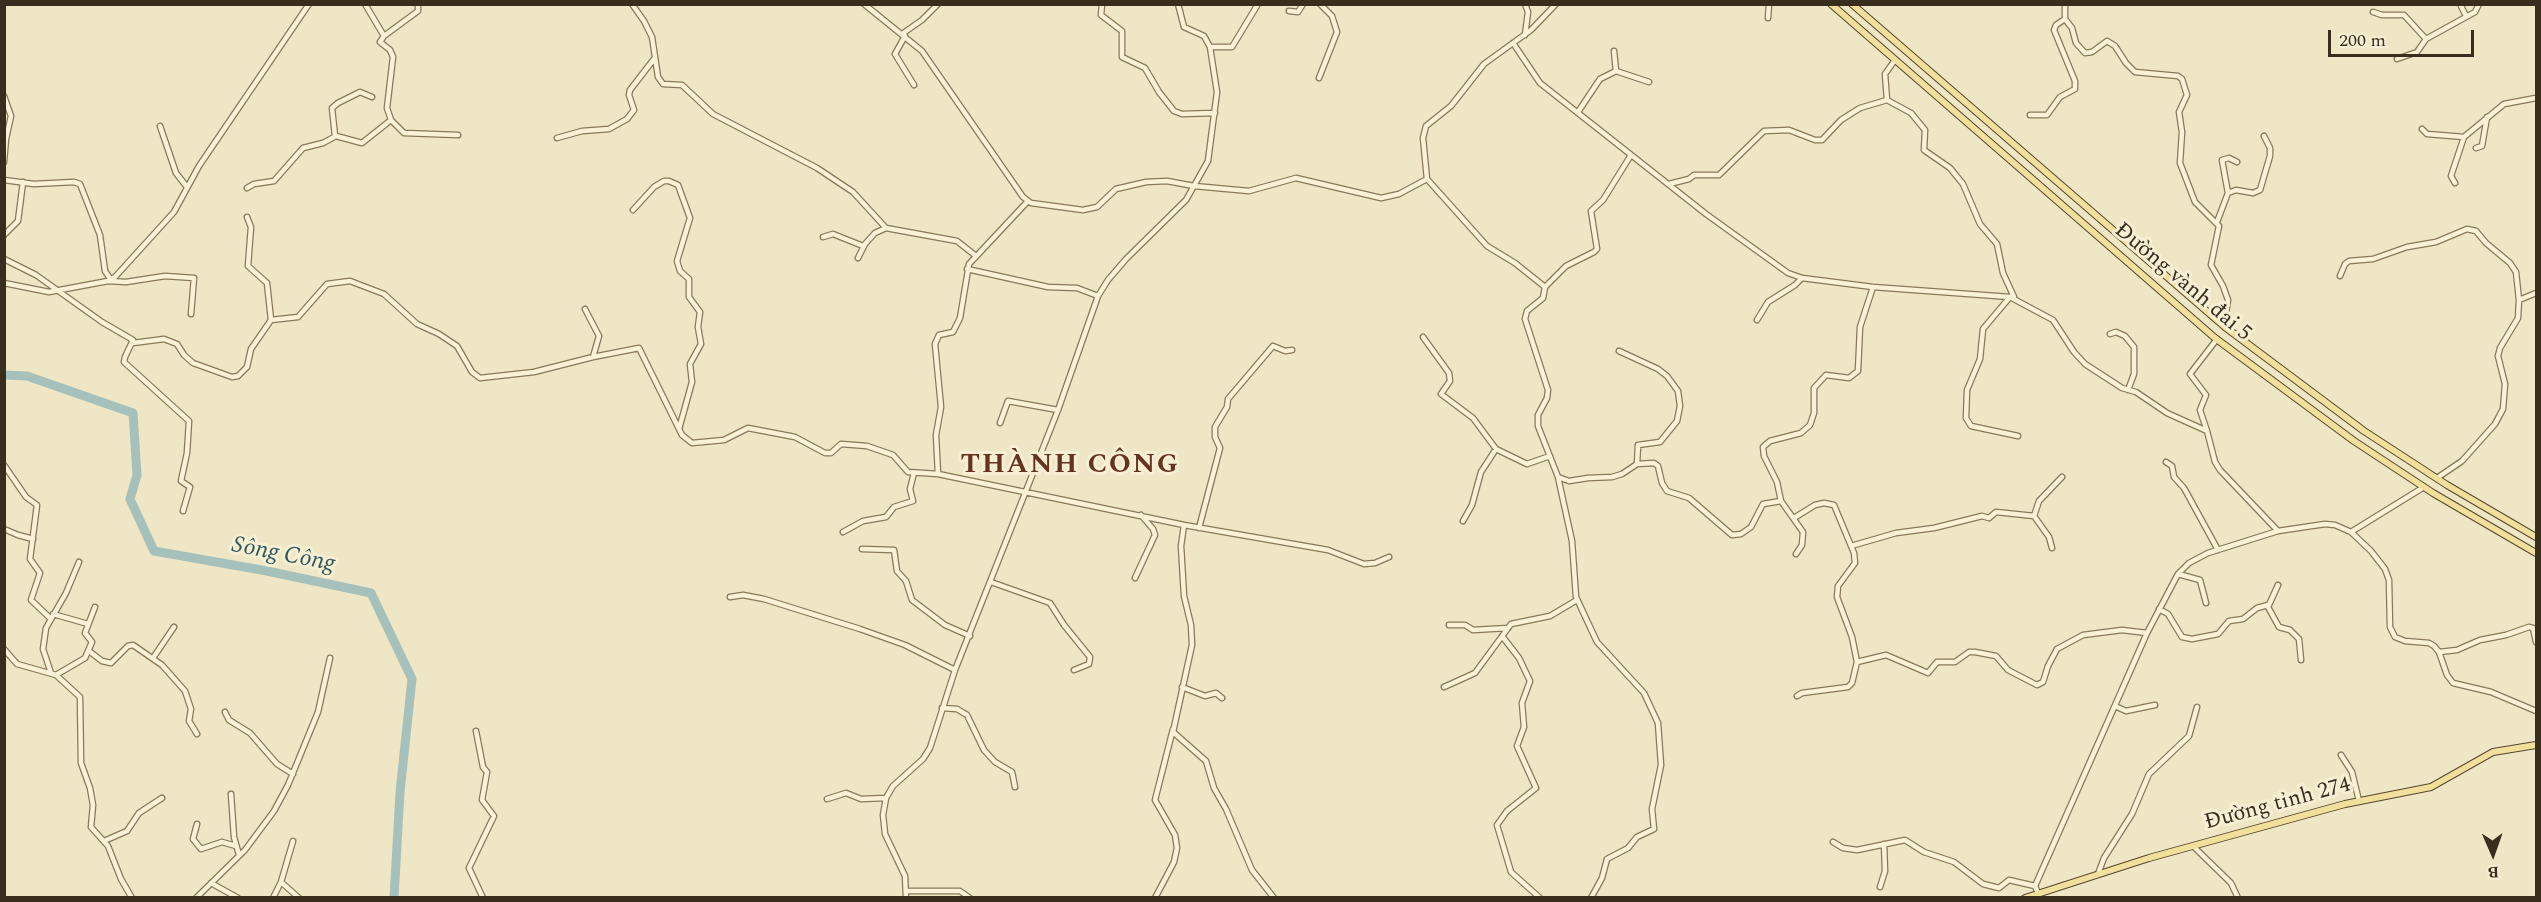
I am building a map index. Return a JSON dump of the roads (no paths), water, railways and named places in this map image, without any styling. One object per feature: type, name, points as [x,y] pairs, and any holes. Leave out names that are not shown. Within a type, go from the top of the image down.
[{"type":"main road","name":"Đường vành đai 5","points":[[1831,4],[2217,339],[2354,441],[2424,487],[2536,553]]},
{"type":"main road","name":"Đường vành đai 5","points":[[1852,4],[2224,326],[2364,431],[2536,537]]},
{"type":"main road","name":"Đường tỉnh 274","points":[[2025,897],[2037,890],[2359,801],[2431,787],[2493,752],[2536,745]]},
{"type":"street","points":[[110,281],[174,212],[199,166],[309,4]]},
{"type":"street","points":[[365,4],[384,36]]},
{"type":"street","points":[[417,4],[418,11],[384,36],[380,42],[390,50],[393,57],[386,104],[391,120],[404,133],[458,135]]},
{"type":"street","points":[[632,4],[652,37],[658,77],[663,84],[682,85],[713,114],[817,168],[853,192],[886,228]]},
{"type":"street","points":[[864,4],[922,51],[1028,201],[1083,210],[1097,207],[1111,192],[1121,187],[1157,181],[1249,191],[1296,178],[1381,198],[1399,194],[1427,179]]},
{"type":"street","points":[[914,85],[895,54],[903,35],[938,4]]},
{"type":"street","points":[[1102,4],[1101,15],[1122,31],[1122,57],[1145,68],[1159,92],[1174,111],[1182,114],[1215,113]]},
{"type":"street","points":[[906,897],[905,876],[885,834],[883,815],[886,798],[892,786],[927,754],[955,670],[1058,410],[1098,296],[1126,259],[1184,202],[1208,160],[1217,87],[1210,47],[1204,36],[1184,27],[1178,4]]},
{"type":"street","points":[[1210,47],[1232,47],[1258,4]]},
{"type":"street","points":[[1288,11],[1298,12],[1303,4]]},
{"type":"street","points":[[1319,78],[1337,32],[1332,16],[1320,4]]},
{"type":"street","points":[[1525,4],[1528,12],[1525,34]]},
{"type":"street","points":[[1545,287],[1515,263],[1487,246],[1427,179],[1424,138],[1426,126],[1451,106],[1484,64],[1525,34],[1556,4]]},
{"type":"street","points":[[1768,18],[1769,4]]},
{"type":"street","points":[[2072,5],[2065,4],[2065,19],[2072,28],[2076,43],[2085,53],[2092,52],[2107,41],[2115,46],[2135,72],[2178,76],[2182,80],[2187,95],[2179,112],[2182,132],[2181,168],[2195,202],[2217,222],[2220,230],[2211,265],[2228,300],[2224,326]]},
{"type":"street","points":[[2460,4],[2466,16]]},
{"type":"street","points":[[2397,59],[2417,52],[2426,39],[2475,12],[2479,4]]},
{"type":"street","points":[[2373,12],[2382,15],[2404,15],[2426,39]]},
{"type":"street","points":[[2030,115],[2048,115],[2060,97],[2075,89],[2075,81],[2054,30],[2056,25],[2065,19]]},
{"type":"street","points":[[1513,43],[1535,78],[1668,184],[1782,270],[1802,278],[1873,287],[2012,297],[2053,320],[2079,358],[2128,390],[2136,392],[2167,412],[2207,431]]},
{"type":"street","points":[[1614,51],[1616,71]]},
{"type":"street","points":[[557,138],[582,131],[609,129],[627,119],[634,110],[630,90],[654,59]]},
{"type":"street","points":[[1887,100],[1884,74],[1895,60]]},
{"type":"street","points":[[1578,112],[1600,79],[1616,71],[1649,82]]},
{"type":"street","points":[[335,136],[332,108],[360,92],[372,97]]},
{"type":"street","points":[[4,96],[11,117],[4,162]]},
{"type":"street","points":[[2455,183],[2451,176],[2464,137],[2504,104],[2536,98]]},
{"type":"street","points":[[1668,184],[1689,179],[1694,175],[1719,175],[1764,131],[1789,130],[1815,140],[1822,140],[1841,120],[1860,108],[1887,100],[1911,113],[1925,130],[1924,150],[1950,168],[1963,184],[1980,224],[1997,244],[2003,273],[2012,297]]},
{"type":"street","points":[[2475,148],[2482,146],[2487,117]]},
{"type":"street","points":[[246,188],[254,184],[274,181],[300,150],[335,136],[362,143],[391,120]]},
{"type":"street","points":[[160,126],[176,173],[187,187]]},
{"type":"street","points":[[2422,129],[2432,135],[2464,137]]},
{"type":"street","points":[[2228,193],[2236,190],[2253,193],[2260,190],[2270,156],[2264,136]]},
{"type":"street","points":[[1591,897],[1602,878],[1607,859],[1628,848],[1637,837],[1654,829],[1652,809],[1661,765],[1658,723],[1651,703],[1636,682],[1597,642],[1577,600],[1571,534],[1558,477],[1538,426],[1538,415],[1548,398],[1548,390],[1526,319],[1527,311],[1543,298],[1545,287],[1566,266],[1597,249],[1591,211],[1603,200],[1631,155]]},
{"type":"street","points":[[2217,222],[2228,193],[2222,160],[2229,158],[2237,162]]},
{"type":"street","points":[[4,180],[80,184],[100,235],[105,271],[110,281]]},
{"type":"street","points":[[633,210],[654,187],[669,181],[678,185],[690,218],[677,261],[680,271],[689,279],[689,297],[700,312],[698,330],[701,344],[690,364],[692,382],[680,429]]},
{"type":"street","points":[[4,235],[18,221],[23,182]]},
{"type":"street","points":[[938,474],[936,435],[941,407],[935,344],[939,335],[953,332],[960,318],[967,269],[976,256],[1028,201]]},
{"type":"street","points":[[183,511],[190,487],[181,481],[187,453],[189,421],[124,362],[124,357],[134,343],[164,339],[174,342],[193,363],[232,377],[237,376],[247,367],[251,349],[272,320],[267,283],[248,266],[251,227],[247,217]]},
{"type":"street","points":[[858,258],[863,246],[875,233],[886,228],[957,241],[976,256]]},
{"type":"street","points":[[2340,276],[2345,264],[2349,261],[2373,259],[2407,247],[2436,242],[2462,230],[2471,229],[2514,267],[2519,300],[2517,318],[2498,352],[2505,384],[2503,409],[2495,424],[2465,458],[2437,478]]},
{"type":"street","points":[[823,237],[832,234],[863,246]]},
{"type":"street","points":[[4,260],[36,275],[102,322],[130,337],[134,343]]},
{"type":"street","points":[[967,269],[1048,287],[1077,288],[1098,296]]},
{"type":"street","points":[[4,283],[43,291],[58,291],[110,281],[126,282],[165,276],[194,278],[191,314]]},
{"type":"street","points":[[1758,320],[1768,302],[1802,278]]},
{"type":"street","points":[[272,320],[298,317],[327,284],[350,281],[384,294],[417,324],[457,346],[472,372],[480,378],[534,372],[639,348],[680,429],[688,441],[697,444],[724,440],[744,429],[752,428],[795,437],[825,453],[831,453],[838,445],[867,446],[893,454],[905,471],[938,474],[1199,528],[1328,550],[1370,564],[1389,557]]},
{"type":"street","points":[[1796,555],[1804,538],[1801,526],[1780,501],[1777,482],[1764,456],[1763,447],[1770,441],[1806,430],[1813,420],[1814,388],[1826,375],[1849,378],[1858,371],[1860,327],[1873,287]]},
{"type":"street","points":[[2519,300],[2536,293]]},
{"type":"street","points":[[2012,297],[1983,329],[1980,359],[1967,390],[1966,418],[1971,426],[2018,436]]},
{"type":"street","points":[[585,309],[599,336],[593,357]]},
{"type":"street","points":[[2110,334],[2116,332],[2125,336],[2134,347],[2134,374],[2128,390]]},
{"type":"street","points":[[1424,337],[1449,373],[1450,381],[1441,394],[1470,415],[1496,449],[1527,464],[1550,456]]},
{"type":"street","points":[[2217,339],[2190,374],[2206,395],[2200,410],[2217,466],[2278,531]]},
{"type":"street","points":[[1199,528],[1220,447],[1215,437],[1215,427],[1227,407],[1228,399],[1273,346],[1285,351],[1292,350]]},
{"type":"street","points":[[1619,351],[1658,369],[1667,376],[1678,391],[1680,406],[1677,421],[1660,442],[1638,445],[1637,464]]},
{"type":"street","points":[[1000,423],[1008,401],[1058,410]]},
{"type":"street","points":[[1463,521],[1472,505],[1481,472],[1496,449]]},
{"type":"street","points":[[2166,462],[2172,466],[2174,477],[2184,488],[2218,550]]},
{"type":"street","points":[[1558,477],[1569,481],[1612,477],[1622,474],[1637,464],[1657,464],[1662,483],[1667,491],[1689,498],[1732,535],[1741,534],[1751,526],[1763,504],[1780,501]]},
{"type":"street","points":[[4,465],[26,496],[37,505],[30,562],[40,573],[31,600],[51,616],[88,624]]},
{"type":"street","points":[[843,532],[863,521],[886,517],[894,507],[913,501],[910,489],[914,472]]},
{"type":"street","points":[[2034,516],[2039,501],[2061,477]]},
{"type":"street","points":[[2351,532],[2424,487]]},
{"type":"street","points":[[1794,518],[1824,503],[1834,505],[1851,546],[1855,563],[1838,586],[1837,597],[1852,637],[1857,662],[1852,683],[1848,687],[1802,693],[1797,696]]},
{"type":"street","points":[[1851,546],[1896,533],[1934,528],[1982,516],[1989,518],[1996,512],[2034,516],[2049,537],[2052,548]]},
{"type":"street","points":[[1135,578],[1155,535],[1142,515]]},
{"type":"street","points":[[1833,842],[1843,849],[1857,850],[1901,840],[1909,841],[1924,852],[1953,862],[1978,882],[1996,888],[2009,880],[2037,890],[2147,633],[2178,574],[2189,563],[2218,550],[2278,531],[2330,524],[2351,532],[2376,556],[2388,574],[2390,627],[2395,637],[2406,641],[2429,643],[2439,652],[2447,675],[2453,682],[2491,692],[2536,711]]},
{"type":"street","points":[[1155,897],[1174,862],[1177,848],[1175,835],[1155,800],[1180,708],[1192,639],[1184,596],[1182,546],[1184,525]]},
{"type":"street","points":[[4,529],[33,539]]},
{"type":"street","points":[[862,549],[894,550],[897,571],[906,581],[914,603],[945,625],[970,636]]},
{"type":"street","points":[[79,562],[66,593],[51,616],[43,649],[54,674],[80,697],[81,763],[93,805],[90,823],[93,831],[104,841],[132,897]]},
{"type":"street","points":[[2178,574],[2200,580],[2206,603]]},
{"type":"street","points":[[991,582],[1050,603],[1064,625],[1090,657],[1089,664],[1074,670]]},
{"type":"street","points":[[2159,609],[2168,614],[2182,637],[2192,639],[2218,634],[2229,621],[2243,619],[2257,608],[2268,605],[2278,585]]},
{"type":"street","points":[[730,597],[743,595],[764,599],[860,629],[905,645],[955,670]]},
{"type":"street","points":[[1444,687],[1475,673],[1508,628],[1516,622],[1550,616],[1577,600]]},
{"type":"street","points":[[2268,605],[2279,627],[2290,630],[2299,639],[2301,660]]},
{"type":"street","points":[[4,649],[17,664],[54,674],[82,660],[88,651],[93,640],[85,633],[95,607]]},
{"type":"street","points":[[1449,625],[1465,625],[1473,630],[1508,628]]},
{"type":"street","points":[[153,658],[174,627]]},
{"type":"street","points":[[2439,652],[2457,650],[2480,640],[2506,635],[2529,627],[2533,628],[2536,642]]},
{"type":"street","points":[[1857,662],[1886,655],[1928,673],[1937,662],[1955,662],[1969,652],[1975,652],[1996,656],[2008,670],[2037,686],[2043,682],[2057,649],[2083,635],[2115,630],[2147,633]]},
{"type":"street","points":[[1502,636],[1519,658],[1530,681],[1522,703],[1523,731],[1517,746],[1536,788],[1507,810],[1497,825],[1511,872],[1540,897]]},
{"type":"street","points":[[88,651],[107,663],[111,663],[130,645],[153,658],[185,691],[191,710],[189,721],[197,734]]},
{"type":"street","points":[[196,897],[239,855],[274,811],[293,774],[318,712],[330,658]]},
{"type":"street","points":[[1182,687],[1207,697],[1216,693],[1222,698]]},
{"type":"street","points":[[2115,706],[2126,711],[2156,705]]},
{"type":"street","points":[[2097,874],[2109,848],[2132,814],[2149,774],[2189,736],[2197,707]]},
{"type":"street","points":[[942,708],[957,709],[967,715],[984,750],[995,762],[1012,772],[1015,787]]},
{"type":"street","points":[[225,712],[229,720],[250,733],[277,765],[293,774]]},
{"type":"street","points":[[1173,729],[1177,737],[1206,761],[1214,788],[1226,809],[1254,876],[1275,897]]},
{"type":"street","points":[[476,731],[483,766],[487,772],[482,800],[494,816],[469,868],[483,897]]},
{"type":"street","points":[[2341,755],[2352,772],[2359,801]]},
{"type":"street","points":[[827,799],[846,793],[861,799],[886,798]]},
{"type":"street","points":[[231,794],[236,846],[239,855]]},
{"type":"street","points":[[104,841],[127,831],[139,813],[162,798]]},
{"type":"street","points":[[197,824],[193,839],[201,849],[222,842],[236,846]]},
{"type":"street","points":[[273,897],[281,882],[293,841]]},
{"type":"street","points":[[1880,887],[1885,871],[1884,844]]},
{"type":"street","points":[[2194,847],[2230,883],[2238,897]]},
{"type":"street","points":[[281,882],[299,897]]},
{"type":"street","points":[[211,884],[238,897]]},
{"type":"street","points":[[907,891],[960,891],[970,897]]},
{"type":"waterway","name":"Sông Công","points":[[4,375],[27,376],[133,413],[137,475],[130,499],[154,551],[267,571],[371,593],[412,679],[400,792],[394,898]]},
{"type":"district","name":"THÀNH CÔNG","points":[[1070,467]]}]
